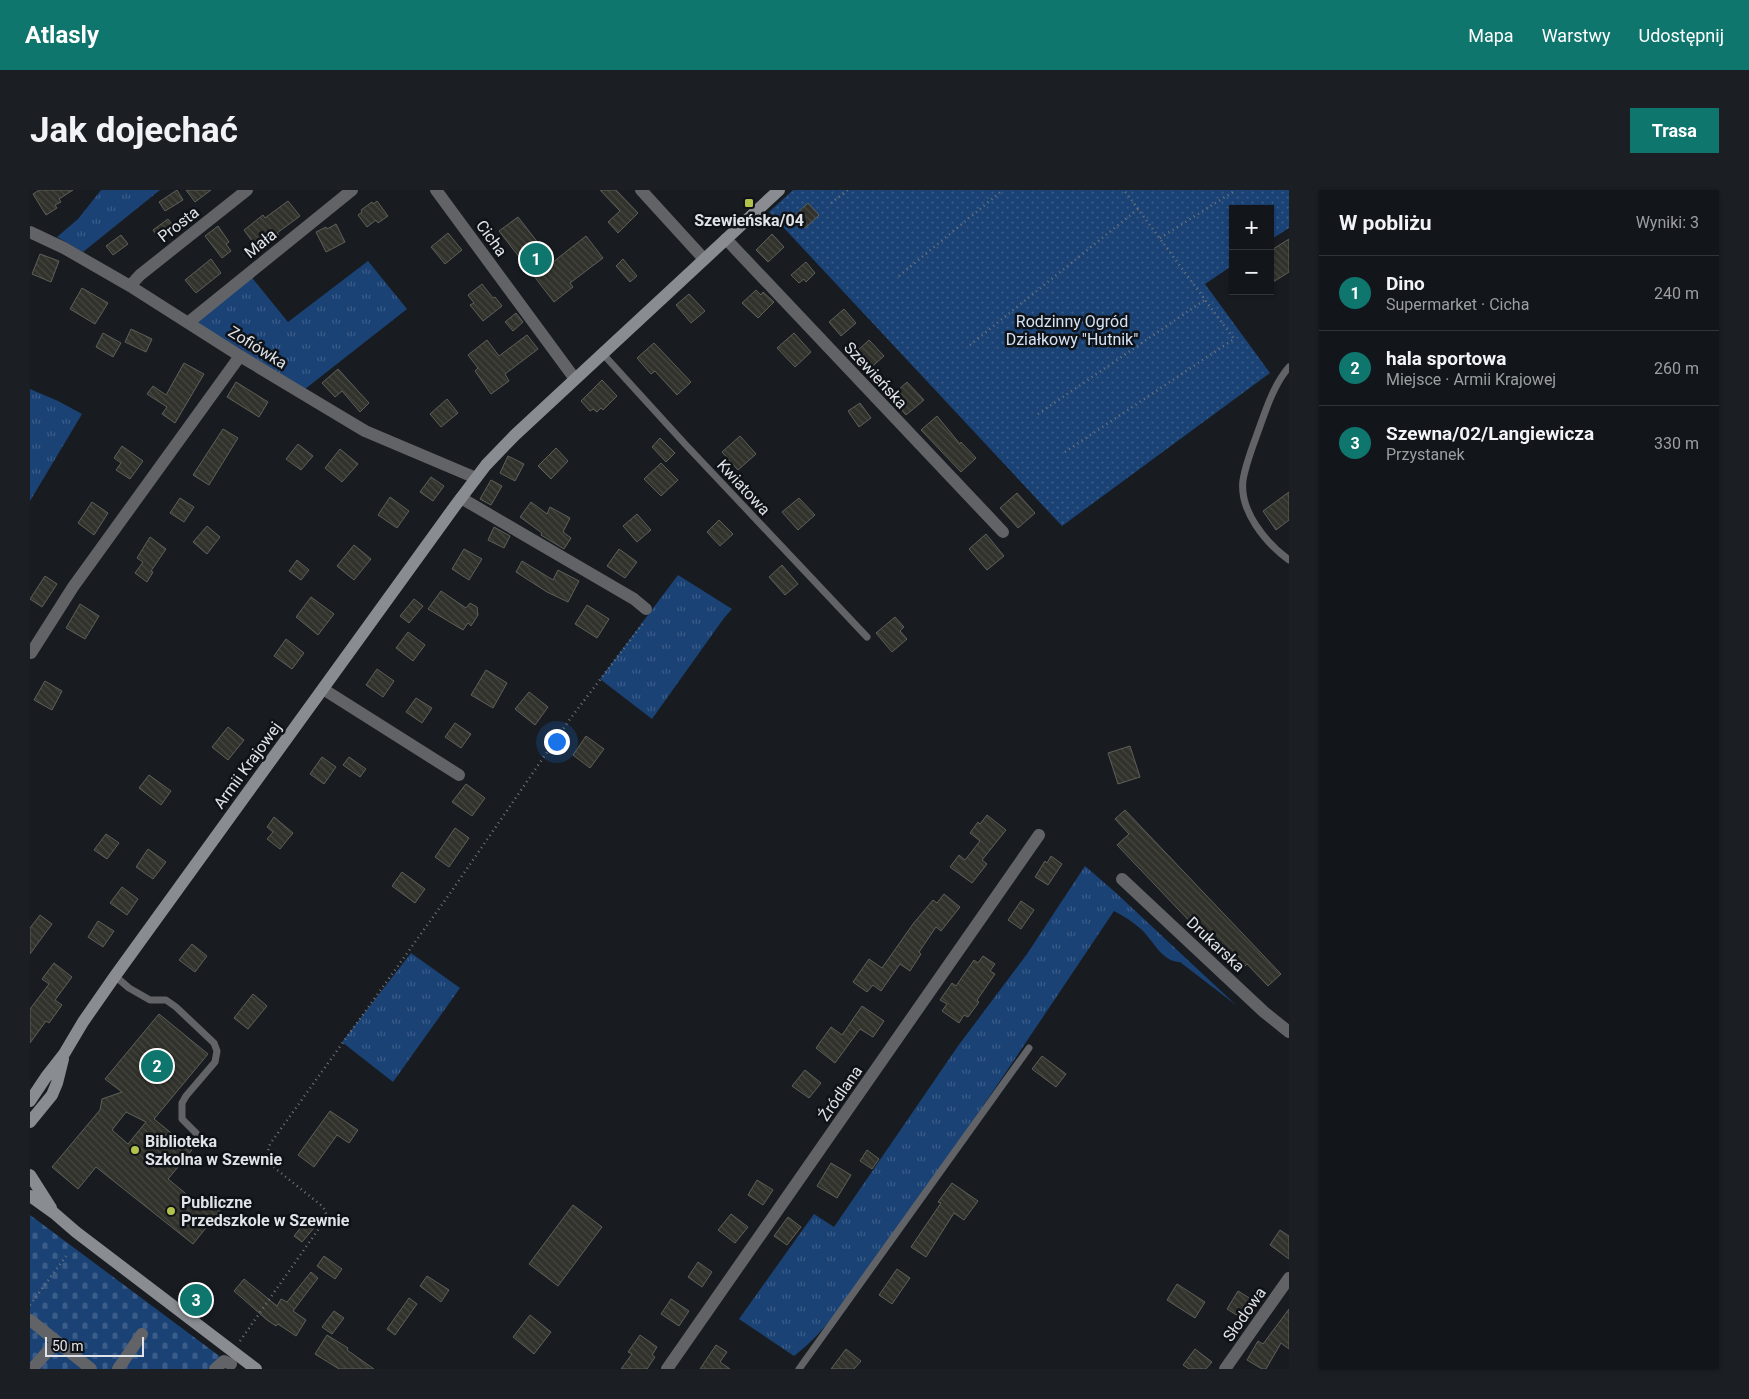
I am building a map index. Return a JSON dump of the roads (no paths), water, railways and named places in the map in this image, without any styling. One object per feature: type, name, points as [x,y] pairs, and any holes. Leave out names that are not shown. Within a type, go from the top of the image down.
[{"type":"street","name":"Prosta","points":[[130,286],[140,275],[247,190]]},
{"type":"street","name":"Mała","points":[[189,322],[352,190]]},
{"type":"street","name":"Cicha","points":[[436,190],[575,379]]},
{"type":"street","points":[[641,190],[704,259]]},
{"type":"street","points":[[476,478],[505,444],[778,190]]},
{"type":"street","name":"Zofiówka","points":[[30,232],[64,248],[130,286],[240,356],[365,431],[476,478]]},
{"type":"street","name":"Szewieńska","points":[[726,239],[1003,532]]},
{"type":"street","points":[[30,653],[73,587],[240,356]]},
{"type":"street","name":"Armii Krajowej","points":[[30,1101],[64,1054],[83,1022],[115,976],[476,478]]},
{"type":"street","points":[[461,498],[634,599],[646,609]]},
{"type":"street","points":[[323,689],[459,775]]},
{"type":"street","name":"Źródlana","points":[[667,1369],[1039,836]]},
{"type":"street","name":"Drukarska","points":[[1122,879],[1264,1012],[1289,1032]]},
{"type":"street","name":"Armii Krajowej","points":[[30,1122],[52,1095],[64,1054]]},
{"type":"street","points":[[30,1175],[54,1212]]},
{"type":"street","points":[[30,1196],[54,1212],[76,1232],[232,1358],[256,1369]]},
{"type":"street","name":"Słodowa","points":[[1225,1369],[1289,1278]]},
{"type":"street","points":[[30,1320],[91,1369]]},
{"type":"street","points":[[118,1369],[142,1334]]},
{"type":"street","points":[[32,1369],[56,1342]]},
{"type":"street","points":[[215,1369],[224,1361],[232,1358]]},
{"type":"lane","name":"Kwiatowa","points":[[603,354],[867,637]]},
{"type":"lane","points":[[1289,368],[1273,393],[1249,458],[1243,481],[1243,497],[1259,531],[1272,547],[1289,560]]},
{"type":"lane","points":[[115,976],[128,988],[150,1000],[166,1000],[214,1042],[216,1051],[215,1062],[182,1103],[182,1119],[196,1133]]},
{"type":"lane","points":[[799,1369],[1028,1048]]},
{"type":"place","name":"Szewieńska/04","points":[[749,203]]},
{"type":"place","name":"Dino","points":[[536,259]]},
{"type":"place","name":"hala sportowa","points":[[157,1066]]},
{"type":"place","name":"Biblioteka Szkolna w Szewnie","points":[[135,1150]]},
{"type":"place","name":"Publiczne Przedszkole w Szewnie","points":[[171,1211]]},
{"type":"place","name":"Szewna/02/Langiewicza","points":[[196,1300]]},
{"type":"park label","name":"Rodzinny Ogród Działkowy \"Hutnik\"","points":[[1072,330]]}]
